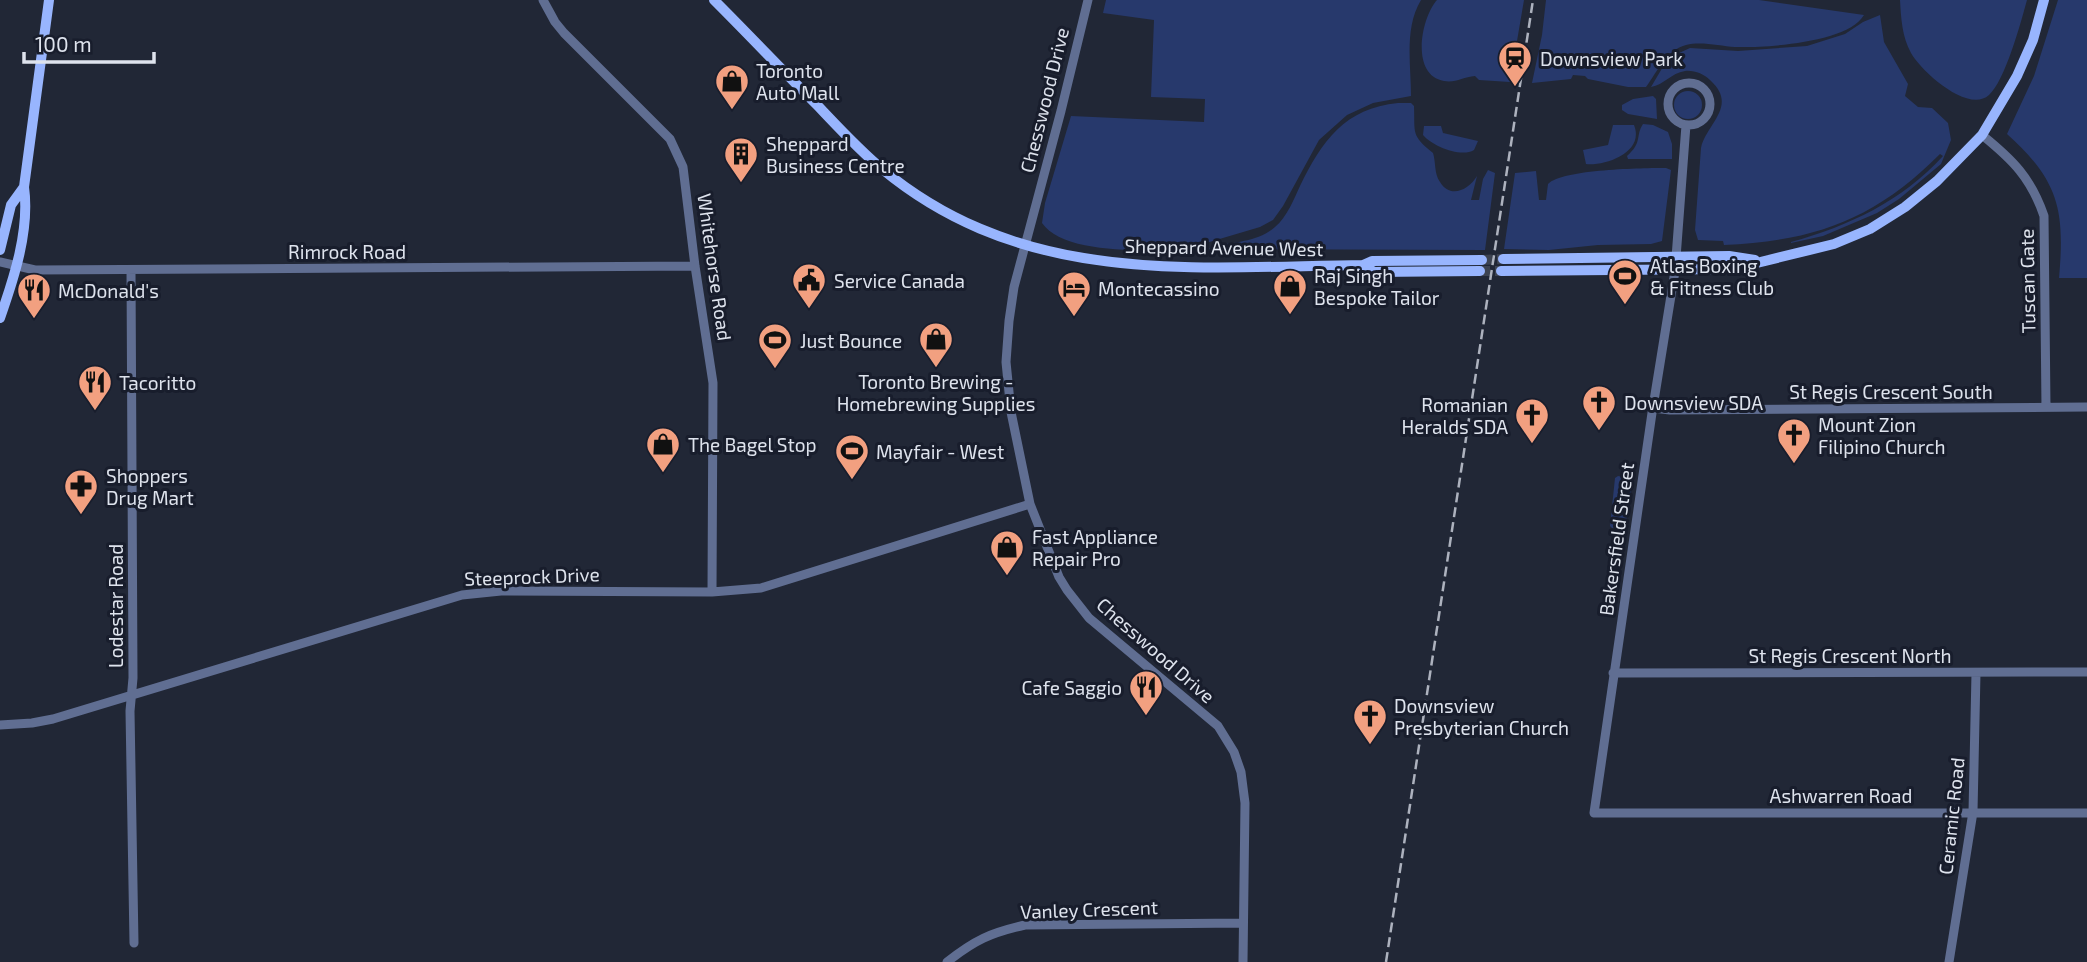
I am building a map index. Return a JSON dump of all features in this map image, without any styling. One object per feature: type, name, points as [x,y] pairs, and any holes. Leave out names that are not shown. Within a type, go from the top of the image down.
[{"type":"main road","points":[[0,318],[16,267],[27,208],[24,187],[50,0]]},
{"type":"main road","name":"Sheppard Avenue West","points":[[714,0],[882,169],[948,214],[1024,246],[1094,261],[1174,267],[1363,265],[1372,261],[1481,266]]},
{"type":"main road","points":[[1760,260],[1729,256],[1676,257],[1502,265],[1675,271],[1732,269],[1834,244],[1870,229],[1905,207],[1937,181],[1982,135],[2017,76],[2033,40],[2044,0]]},
{"type":"main road","points":[[0,250],[11,205],[24,187]]},
{"type":"street","name":"Whitehorse Road","points":[[543,0],[564,33],[670,139],[683,167],[713,383],[712,592]]},
{"type":"street","name":"Chesswood Drive","points":[[1088,0],[1024,246],[1009,321],[1006,362],[1011,412],[1030,504],[1059,576],[1083,612],[1218,726],[1234,752],[1241,772],[1245,803],[1243,962]]},
{"type":"street","points":[[1691,84],[1704,90],[1709,110],[1700,122],[1686,125],[1673,118],[1668,106],[1669,98],[1677,87],[1691,84]]},
{"type":"street","name":"Bakersfield Street","points":[[1594,813],[1675,271],[1686,125]]},
{"type":"street","name":"Tuscan Gate","points":[[1982,135],[2024,174],[2036,193],[2044,216],[2046,407]]},
{"type":"street","name":"Rimrock Road","points":[[0,262],[35,270],[695,266]]},
{"type":"street","name":"Lodestar Road","points":[[131,270],[134,943]]},
{"type":"street","name":"St Regis Crescent South","points":[[1653,408],[1946,410],[2087,407]]},
{"type":"street","name":"Steeprock Drive","points":[[0,725],[53,719],[470,593],[749,590],[1030,504]]},
{"type":"street","name":"St Regis Crescent North","points":[[1614,673],[2087,672]]},
{"type":"street","name":"Ceramic Road","points":[[1949,962],[1973,813],[1976,673]]},
{"type":"street","name":"Ashwarren Road","points":[[1594,813],[2087,813]]},
{"type":"street","name":"Vanley Crescent","points":[[947,962],[971,943],[996,931],[1026,925],[1242,923]]},
{"type":"shaded area","points":[[1106,0],[1421,0],[1410,35],[1411,96],[1373,103],[1347,115],[1319,140],[1283,206],[1273,220],[1260,227],[1206,243],[1196,249],[1114,249],[1071,242],[1054,234],[1042,223],[1045,203],[1071,116],[1204,122],[1205,99],[1151,97],[1154,20],[1103,13]]},
{"type":"shaded area","points":[[1437,0],[1524,0],[1510,82],[1479,80],[1475,76],[1456,81],[1433,77],[1426,68],[1422,45],[1427,19]]},
{"type":"shaded area","points":[[1546,0],[1759,0],[1864,15],[1841,32],[1804,42],[1748,47],[1686,45],[1667,57],[1646,87],[1628,87],[1573,75],[1571,79],[1532,83]]},
{"type":"shaded area","points":[[1900,0],[2027,0],[2006,65],[1989,95],[1980,99],[1969,99],[1958,95],[1924,70],[1911,53],[1906,40]]},
{"type":"shaded area","points":[[2058,0],[2087,0],[2087,278],[2059,278],[2061,233],[2055,198],[2038,167],[2007,134],[2034,76]]},
{"type":"shaded area","points":[[1880,15],[1884,42],[1908,84],[1905,96],[1918,107],[1932,108],[1948,123],[1951,140],[1941,164],[1899,199],[1877,213],[1823,236],[1791,243],[1854,220],[1873,210],[1910,186],[1943,156],[1940,154],[1892,195],[1867,210],[1816,232],[1757,243],[1724,245],[1723,241],[1698,240],[1695,230],[1701,148],[1718,115],[1722,98],[1710,80],[1692,71],[1680,72],[1651,87],[1664,65],[1690,48],[1738,51],[1807,46],[1845,34]]},
{"type":"shaded area","points":[[1688,91],[1698,95],[1702,105],[1698,115],[1688,119],[1678,115],[1674,105],[1678,95]]},
{"type":"shaded area","points":[[1653,96],[1656,99],[1657,119],[1628,114],[1622,110],[1622,105],[1633,99]]},
{"type":"shaded area","points":[[1398,103],[1411,103],[1414,106],[1416,133],[1433,153],[1437,175],[1444,187],[1459,191],[1477,176],[1471,200],[1479,200],[1483,179],[1488,170],[1495,173],[1485,250],[1209,249],[1269,232],[1287,213],[1317,155],[1337,130],[1363,112]]},
{"type":"shaded area","points":[[1643,124],[1668,132],[1672,144],[1672,159],[1628,159],[1627,156],[1637,143]]},
{"type":"shaded area","points":[[1613,125],[1634,125],[1634,143],[1629,150],[1613,160],[1586,164],[1583,150],[1608,145]]},
{"type":"shaded area","points":[[1424,126],[1441,126],[1443,133],[1478,141],[1474,150],[1468,152],[1447,150],[1423,135]]},
{"type":"shaded area","points":[[1604,170],[1671,170],[1662,241],[1651,244],[1598,245],[1549,250],[1504,249],[1515,173],[1536,171],[1539,200],[1546,200],[1548,184],[1569,175]]},
{"type":"shaded area","points":[[1618,476],[1633,479],[1625,529],[1610,526],[1615,478]]},
{"type":"tunnel","points":[[1482,260],[1503,259]]},
{"type":"tunnel","points":[[1480,271],[1501,271]]},
{"type":"railway","points":[[1386,962],[1533,0]]},
{"type":"place","name":"Downsview Park","points":[[1515,88]]},
{"type":"place","name":"Toronto Auto Mall","points":[[732,111]]},
{"type":"place","name":"Sheppard Business Centre","points":[[741,184]]},
{"type":"place","name":"Atlas Boxing & Fitness Club","points":[[1625,306]]},
{"type":"place","name":"Service Canada","points":[[809,310]]},
{"type":"place","name":"Raj Singh Bespoke Tailor","points":[[1290,316]]},
{"type":"place","name":"Montecassino","points":[[1074,318]]},
{"type":"place","name":"McDonald's","points":[[34,320]]},
{"type":"place","name":"Toronto Brewing - Homebrewing Supplies","points":[[936,369]]},
{"type":"place","name":"Just Bounce","points":[[775,370]]},
{"type":"place","name":"Tacoritto","points":[[95,412]]},
{"type":"place","name":"Downsview SDA","points":[[1599,432]]},
{"type":"place","name":"Romanian Heralds SDA","points":[[1532,445]]},
{"type":"place","name":"Mount Zion Filipino Church","points":[[1794,465]]},
{"type":"place","name":"The Bagel Stop","points":[[663,474]]},
{"type":"place","name":"Mayfair - West","points":[[852,481]]},
{"type":"place","name":"Shoppers Drug Mart","points":[[81,516]]},
{"type":"place","name":"Fast Appliance Repair Pro","points":[[1007,577]]},
{"type":"place","name":"Cafe Saggio","points":[[1146,717]]},
{"type":"place","name":"Downsview Presbyterian Church","points":[[1370,746]]}]
